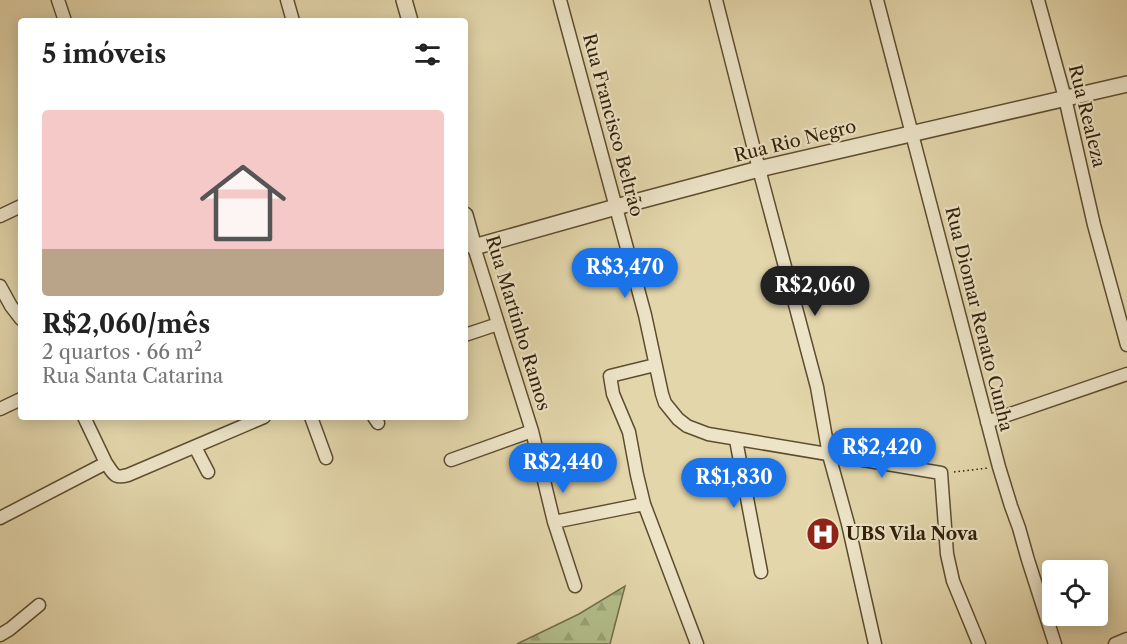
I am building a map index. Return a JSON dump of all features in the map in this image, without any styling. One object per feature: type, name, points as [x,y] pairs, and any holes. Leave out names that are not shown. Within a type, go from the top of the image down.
[{"type":"street","points":[[58,0],[64,18]]},
{"type":"street","points":[[287,0],[292,18]]},
{"type":"street","points":[[404,0],[409,18]]},
{"type":"street","name":"Rua Francisco Beltrão","points":[[560,0],[645,315],[665,403],[678,419],[696,430],[736,440],[941,473]]},
{"type":"street","points":[[716,0],[817,387],[829,454],[848,524],[875,644]]},
{"type":"street","name":"Rua Diomar Renato Cunha","points":[[877,0],[999,467],[1055,644]]},
{"type":"street","name":"Rua Realeza","points":[[1038,0],[1065,98],[1094,225],[1127,345]]},
{"type":"street","name":"Rua Rio Negro","points":[[472,253],[616,207],[759,170],[1127,84]]},
{"type":"street","points":[[0,216],[18,207]]},
{"type":"street","name":"Rua Martinho Ramos","points":[[468,231],[472,253],[498,324],[532,431],[554,522],[576,586]]},
{"type":"street","points":[[0,286],[18,315]]},
{"type":"street","points":[[468,334],[498,324]]},
{"type":"street","points":[[655,365],[610,376],[613,394],[628,432],[644,504],[698,644]]},
{"type":"street","points":[[987,422],[1127,374]]},
{"type":"street","points":[[0,409],[18,400]]},
{"type":"street","points":[[84,420],[106,463],[115,475],[120,477],[257,420]]},
{"type":"street","points":[[313,420],[326,458]]},
{"type":"street","points":[[451,460],[532,431]]},
{"type":"street","points":[[736,440],[761,572]]},
{"type":"street","points":[[195,447],[208,472]]},
{"type":"street","points":[[0,518],[106,463]]},
{"type":"street","points":[[941,473],[947,554],[953,581],[979,644]]},
{"type":"street","points":[[554,522],[644,504]]},
{"type":"street","points":[[0,635],[39,605]]},
{"type":"street","points":[[1115,644],[1127,639]]},
{"type":"path","points":[[941,473],[999,467]]},
{"type":"green space","points":[[625,586],[610,644],[517,644],[579,614]]},
{"type":"place","name":"UBS Vila Nova","points":[[823,534]]}]
